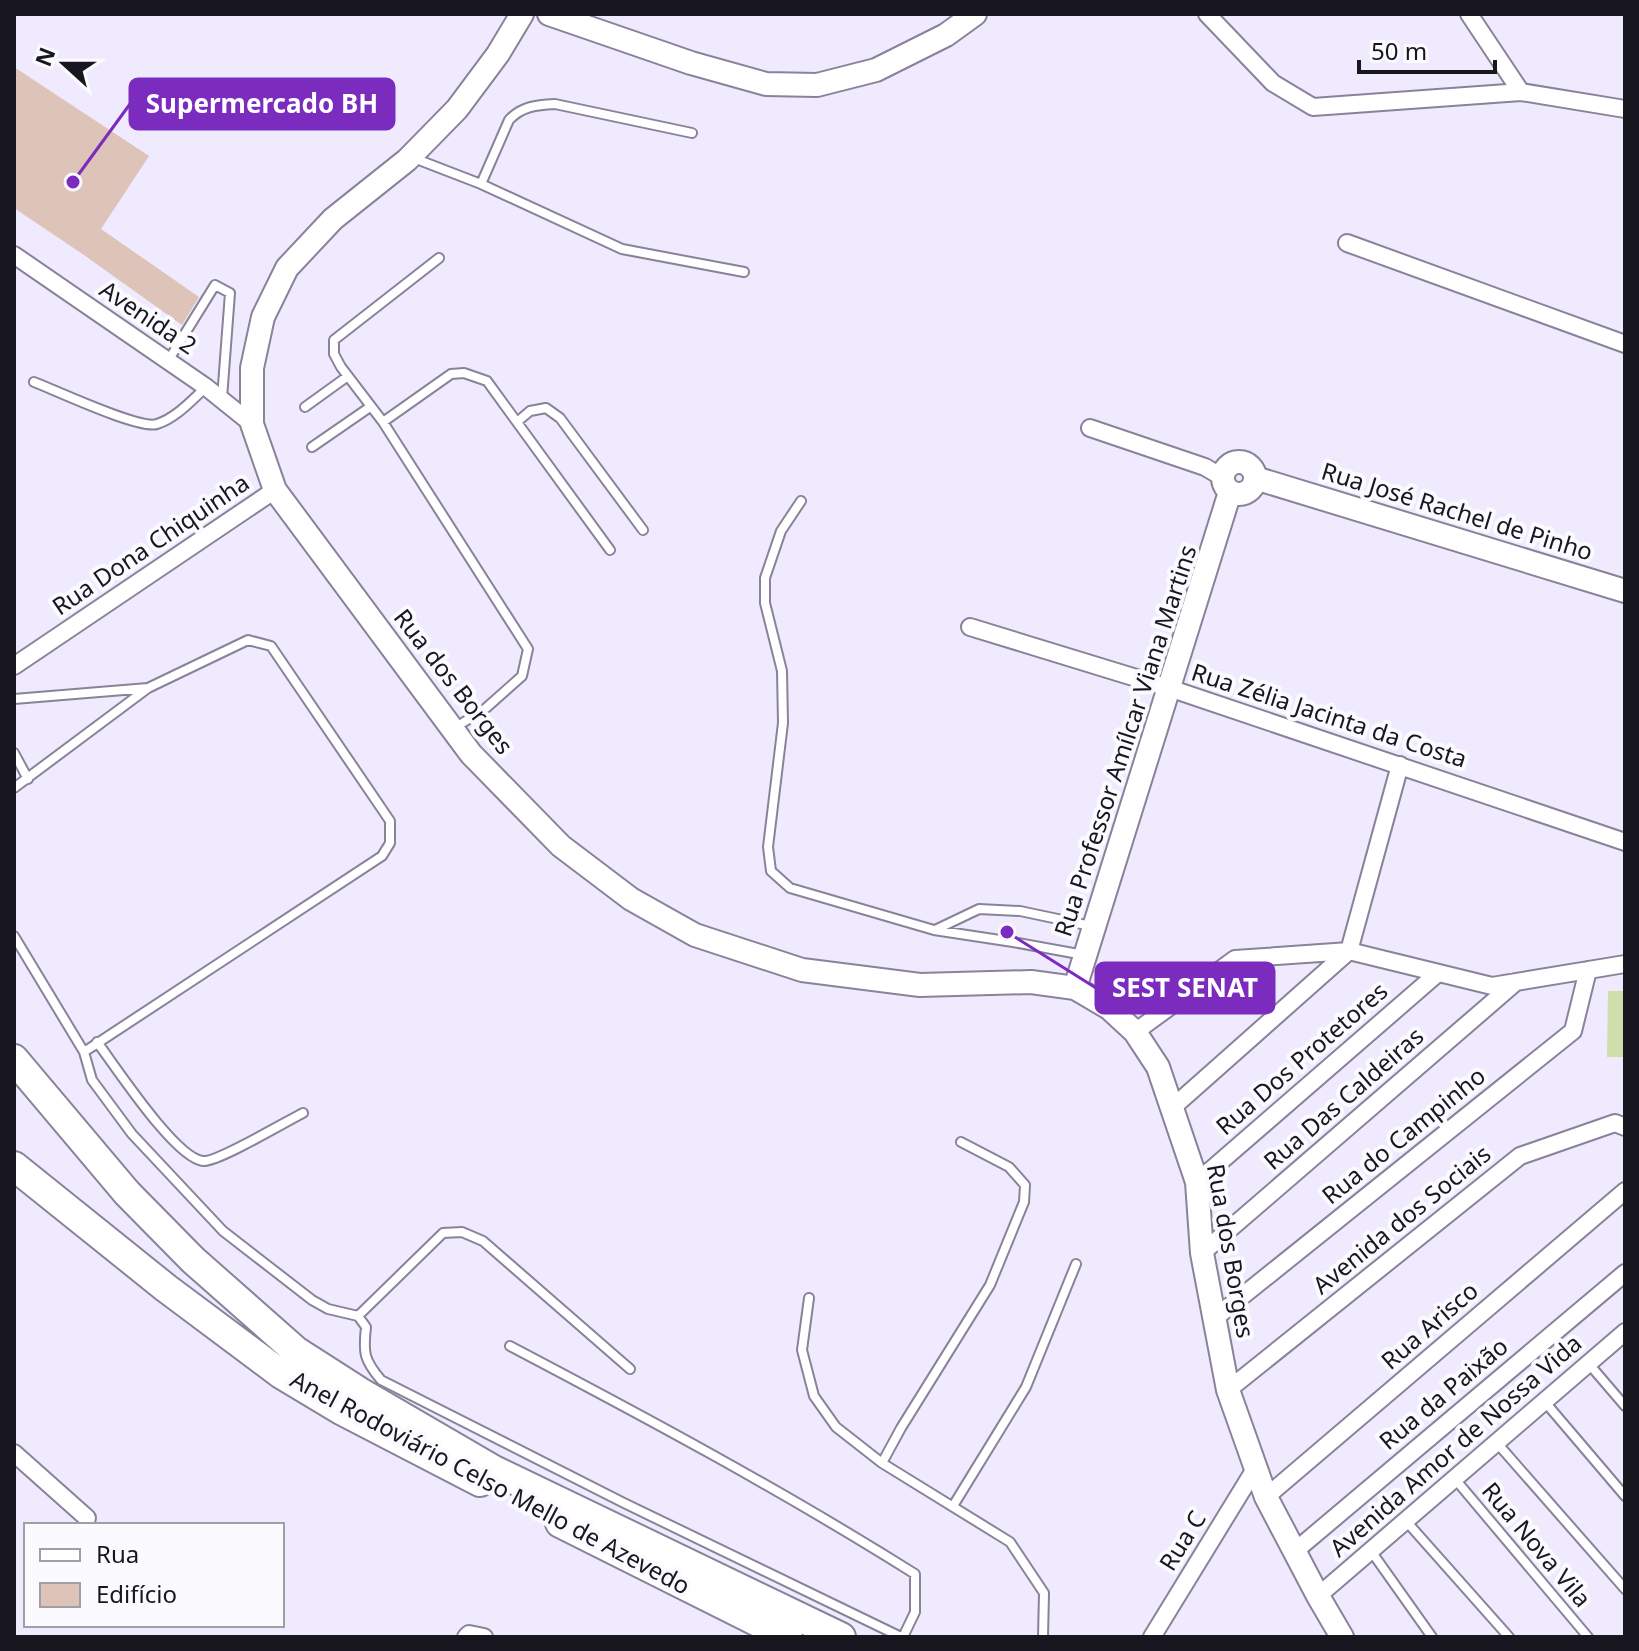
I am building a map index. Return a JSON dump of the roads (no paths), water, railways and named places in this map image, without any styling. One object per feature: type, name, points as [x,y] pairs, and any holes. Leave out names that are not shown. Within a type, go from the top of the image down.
[{"type":"highway","name":"Anel Rodoviário Celso Mello de Azevedo","points":[[14,1059],[127,1193],[193,1260],[296,1351],[494,1470],[841,1637]]},
{"type":"highway","name":"Anel Rodoviário Celso Mello de Azevedo","points":[[14,1169],[269,1365],[341,1410],[788,1637]]},
{"type":"street","name":"Rua dos Borges","points":[[522,14],[498,54],[457,109],[410,157],[333,219],[287,268],[263,317],[252,368],[252,424],[275,490],[471,754],[561,846],[631,899],[695,935],[802,970],[920,985],[1031,982],[1075,988],[1109,1008],[1135,1032],[1158,1067],[1197,1182],[1202,1253],[1228,1390],[1255,1469],[1266,1497],[1342,1637]]},
{"type":"street","points":[[549,14],[691,63],[766,84],[817,85],[876,70],[946,35],[975,14]]},
{"type":"street","points":[[1207,14],[1273,83],[1313,107],[1521,92],[1625,109]]},
{"type":"street","points":[[1469,14],[1521,92]]},
{"type":"street","points":[[1347,243],[1625,344]]},
{"type":"street","name":"Avenida 2","points":[[14,255],[206,387],[252,424]]},
{"type":"street","name":"Rua José Rachel de Pinho","points":[[1090,428],[1237,484],[1625,591]]},
{"type":"street","name":"Rua Professor Amílcar Viana Martins","points":[[1075,988],[1237,484]]},
{"type":"street","name":"Rua Dona Chiquinha","points":[[14,666],[275,490]]},
{"type":"street","name":"Rua Zélia Jacinta da Costa","points":[[970,627],[1169,688],[1625,842]]},
{"type":"street","points":[[1172,1108],[1349,951],[1400,765]]},
{"type":"street","points":[[1135,1032],[1235,959],[1349,951],[1492,986],[1625,964]]},
{"type":"street","name":"Rua do Campinho","points":[[1215,1318],[1573,1031],[1588,970]]},
{"type":"street","name":"Rua Dos Protetores","points":[[1197,1182],[1438,973]]},
{"type":"street","name":"Rua Das Caldeiras","points":[[1202,1253],[1517,982]]},
{"type":"street","name":"Avenida dos Sociais","points":[[1228,1390],[1520,1156],[1615,1123],[1625,1127]]},
{"type":"street","name":"Rua Arisco","points":[[1266,1497],[1625,1191]]},
{"type":"street","name":"Rua da Paixão","points":[[1295,1551],[1625,1273]]},
{"type":"street","name":"Avenida Amor de Nossa Vida","points":[[1318,1596],[1625,1332]]},
{"type":"street","points":[[14,1453],[87,1518]]},
{"type":"street","name":"Rua C","points":[[1152,1637],[1255,1469]]},
{"type":"street","points":[[466,1637],[469,1634],[484,1637]]},
{"type":"lane","points":[[481,184],[509,120],[517,112],[534,105],[555,104],[692,133]]},
{"type":"lane","points":[[410,157],[481,184],[622,249],[744,272]]},
{"type":"lane","points":[[439,258],[334,340],[334,354],[383,422],[528,649],[522,676],[486,708],[453,729]]},
{"type":"lane","points":[[168,361],[215,285],[230,293],[222,399]]},
{"type":"lane","points":[[383,422],[451,374],[464,373],[487,381],[610,550]]},
{"type":"lane","points":[[305,407],[348,376]]},
{"type":"lane","points":[[34,382],[134,422],[153,426],[171,417],[206,387]]},
{"type":"lane","points":[[312,447],[370,407]]},
{"type":"lane","points":[[517,422],[530,411],[546,408],[560,418],[643,530]]},
{"type":"lane","points":[[801,501],[781,531],[765,578],[765,603],[782,671],[783,723],[768,847],[771,871],[790,888],[934,930],[1085,955]]},
{"type":"lane","points":[[14,788],[148,688],[248,640],[271,646],[390,821],[390,843],[382,856],[84,1052]]},
{"type":"lane","points":[[14,699],[148,688]]},
{"type":"lane","points":[[14,753],[28,779]]},
{"type":"lane","points":[[934,930],[979,909],[1020,911],[1094,926]]},
{"type":"lane","points":[[14,936],[84,1052],[92,1080],[132,1134],[223,1231],[312,1300],[328,1309],[358,1316],[366,1327],[364,1343],[367,1364],[381,1380],[624,1503],[902,1637],[915,1612],[915,1574],[749,1475],[510,1346]]},
{"type":"lane","points":[[97,1042],[169,1139],[188,1156],[205,1162],[303,1113]]},
{"type":"lane","points":[[882,1463],[990,1285],[1024,1202],[1025,1185],[1009,1167],[961,1142]]},
{"type":"lane","points":[[358,1316],[443,1233],[462,1232],[483,1241],[630,1369]]},
{"type":"lane","points":[[953,1506],[1026,1387],[1076,1264]]},
{"type":"lane","points":[[809,1298],[802,1350],[814,1396],[836,1427],[882,1463],[1010,1542],[1044,1593],[1043,1637]]},
{"type":"lane","points":[[1589,1363],[1625,1406]]},
{"type":"lane","points":[[1544,1401],[1625,1496]]},
{"type":"lane","points":[[1496,1443],[1625,1589]]},
{"type":"lane","name":"Rua Nova Vila","points":[[1454,1479],[1588,1637]]},
{"type":"lane","points":[[1406,1520],[1509,1637]]},
{"type":"lane","points":[[1371,1550],[1432,1637]]},
{"type":"place","name":"Supermercado BH","points":[[73,182]]},
{"type":"place","name":"SEST SENAT","points":[[1007,932]]}]
